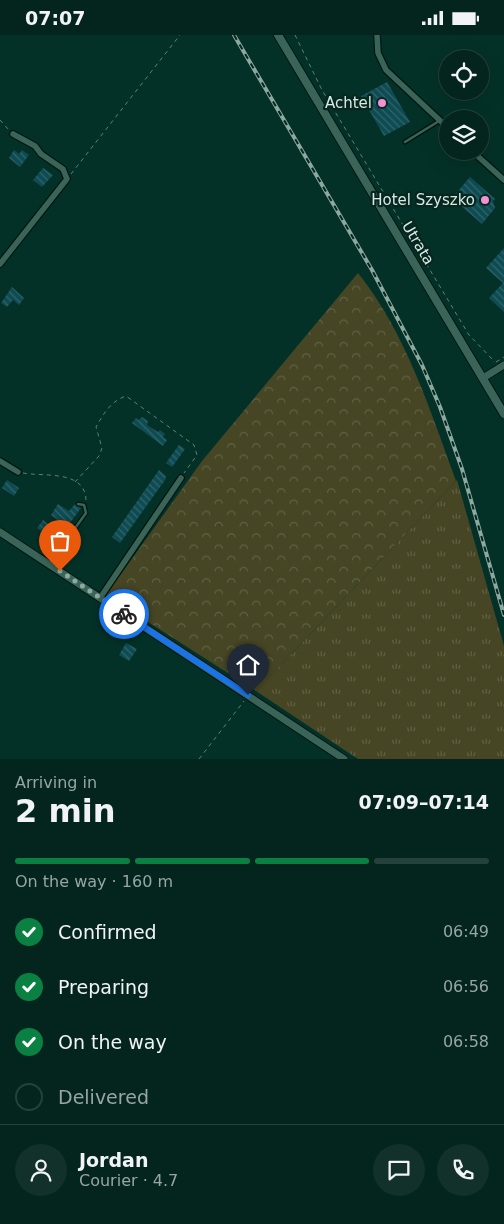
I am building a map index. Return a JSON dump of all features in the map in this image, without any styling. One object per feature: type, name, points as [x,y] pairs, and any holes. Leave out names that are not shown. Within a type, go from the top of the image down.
[{"type":"main road","name":"Utrata","points":[[278,35],[504,414]]},
{"type":"street","points":[[377,35],[378,53],[386,70],[439,121]]},
{"type":"street","points":[[0,264],[67,179],[63,169],[41,154],[35,146],[13,134]]},
{"type":"street","points":[[482,160],[504,180]]},
{"type":"street","points":[[483,378],[499,365]]},
{"type":"street","points":[[0,461],[18,472]]},
{"type":"street","points":[[100,598],[181,478]]},
{"type":"street","points":[[0,532],[344,759]]},
{"type":"lane","points":[[405,142],[439,121]]},
{"type":"lane","points":[[49,564],[86,513],[86,507],[78,504]]},
{"type":"path","points":[[67,179],[180,35]]},
{"type":"path","points":[[295,35],[322,90],[469,335],[499,365],[504,357]]},
{"type":"path","points":[[0,120],[13,134]]},
{"type":"path","points":[[75,482],[102,448],[96,427],[116,399],[126,396],[194,445],[197,455],[181,478]]},
{"type":"path","points":[[18,472],[42,477],[62,476],[75,482],[85,492],[86,507]]},
{"type":"path","points":[[199,759],[248,695]]},
{"type":"green space","points":[[358,273],[375,296],[403,346],[426,400],[456,481],[256,691],[106,595],[202,461]]},
{"type":"green space","points":[[457,480],[504,646],[504,759],[358,759],[256,691]]},
{"type":"building","name":"Achtel","points":[[387,82],[410,122],[384,136],[361,96]]},
{"type":"building","points":[[14,150],[19,154],[22,150],[29,155],[20,167],[9,158]]},
{"type":"building","points":[[43,168],[53,175],[42,187],[33,180]]},
{"type":"building","name":"Hotel Szyszko","points":[[470,177],[495,199],[493,201],[495,208],[482,224],[452,198]]},
{"type":"building","points":[[504,248],[504,312],[489,298],[503,283],[486,268]]},
{"type":"building","points":[[12,287],[24,298],[19,305],[13,300],[7,307],[1,303]]},
{"type":"building","points":[[142,417],[148,421],[147,425],[165,434],[163,437],[167,440],[163,446],[132,423],[136,418],[138,420]]},
{"type":"building","points":[[179,445],[185,449],[172,467],[166,463]]},
{"type":"building","points":[[159,470],[166,476],[165,480],[120,543],[112,537]]},
{"type":"building","points":[[7,480],[19,488],[14,496],[2,488]]},
{"type":"building","points":[[58,504],[69,511],[75,504],[81,508],[67,527],[51,515]]},
{"type":"building","points":[[43,520],[61,534],[56,541],[37,528]]},
{"type":"building","points":[[126,643],[137,649],[129,661],[119,655]]},
{"type":"railway","points":[[234,35],[372,270],[422,365],[440,407],[462,469],[504,615]]},
{"type":"way so far","points":[[60,571],[124,614]]},
{"type":"place","name":"Achtel","points":[[382,103]]},
{"type":"place","name":"Hotel Szyszko","points":[[485,200]]},
{"type":"route","points":[[124,614],[248,695]]}]
